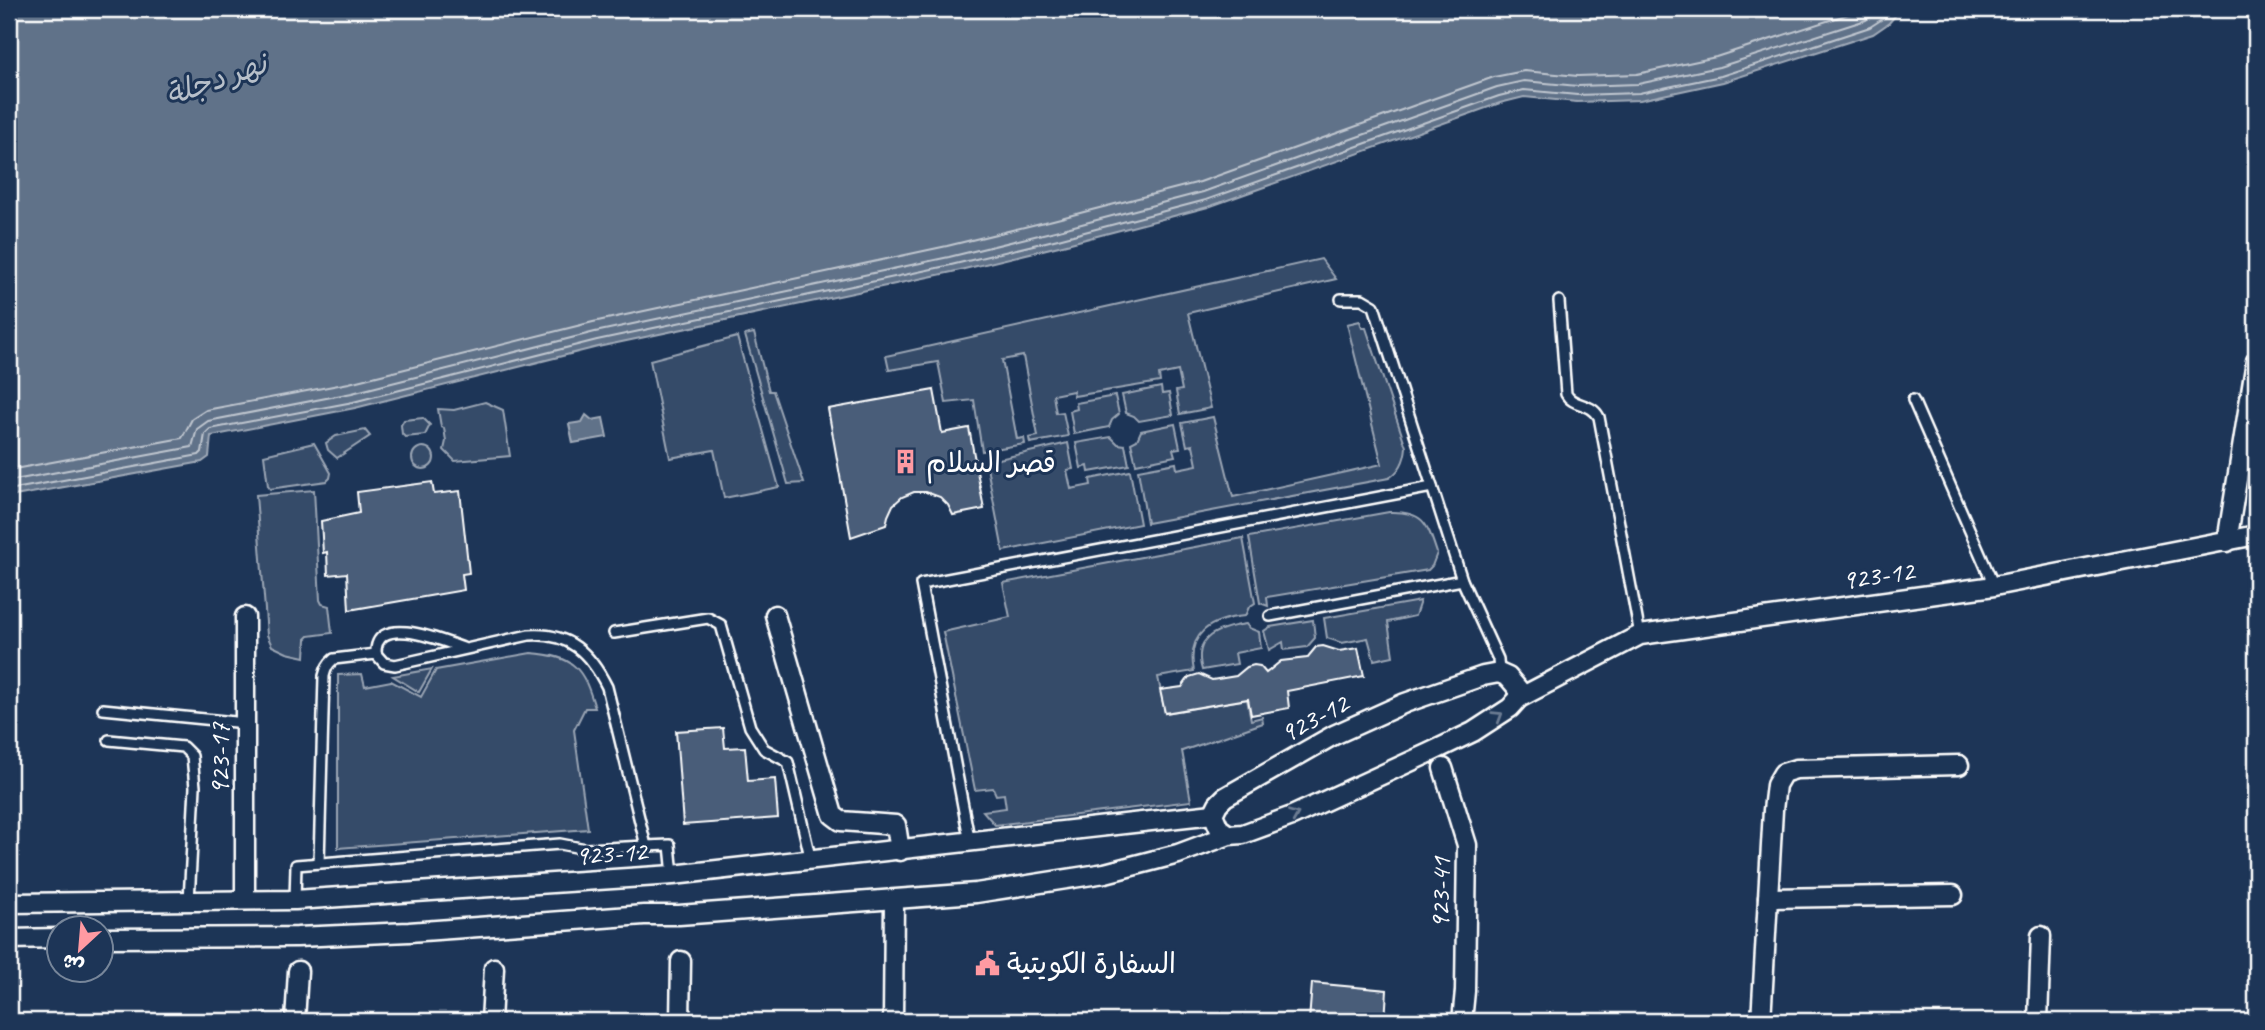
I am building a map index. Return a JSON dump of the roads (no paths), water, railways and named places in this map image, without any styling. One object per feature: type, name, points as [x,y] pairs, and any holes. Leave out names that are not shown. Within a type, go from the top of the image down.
[{"type":"street","points":[[2227,542],[2256,361]]},
{"type":"street","name":"923-12","points":[[116,938],[297,937],[679,915],[976,892],[1105,873],[1178,854],[1292,816],[1473,732],[1510,708],[1519,698],[1640,635],[1994,586],[2256,535]]},
{"type":"street","points":[[775,615],[833,814],[841,821],[896,824],[900,851]]},
{"type":"street","name":"923-17","points":[[245,617],[245,900]]},
{"type":"street","name":"923-12","points":[[9,903],[295,900],[673,876],[1213,814],[1225,797],[1334,735],[1405,703],[1499,673]]},
{"type":"street","points":[[1499,673],[1514,683],[1519,690],[1519,698]]},
{"type":"street","points":[[1761,1021],[1773,810],[1776,785],[1783,773],[1796,768],[1959,765]]},
{"type":"street","name":"923-41","points":[[1443,768],[1467,845],[1465,991],[1462,1021]]},
{"type":"street","points":[[1213,814],[1219,828],[1229,835]]},
{"type":"street","points":[[1768,898],[1953,895]]},
{"type":"street","points":[[893,1021],[894,900]]},
{"type":"street","points":[[2038,1021],[2041,936]]},
{"type":"street","points":[[9,939],[46,938]]},
{"type":"street","points":[[680,1021],[681,961]]},
{"type":"street","points":[[491,1021],[494,968]]},
{"type":"street","points":[[295,1021],[298,971]]},
{"type":"lane","points":[[1341,299],[1362,299],[1374,306],[1462,580],[1498,659],[1499,673]]},
{"type":"lane","points":[[1559,301],[1566,394],[1572,402],[1591,407],[1599,417],[1640,635]]},
{"type":"lane","points":[[1913,400],[1994,586]]},
{"type":"lane","points":[[970,843],[921,584],[1433,487]]},
{"type":"lane","points":[[1270,616],[1462,580]]},
{"type":"lane","points":[[614,633],[708,618],[721,625],[750,727],[764,749],[789,762],[811,861]]},
{"type":"lane","points":[[465,649],[411,631],[382,636],[376,647],[376,654],[384,663],[395,664],[541,634],[564,638],[580,649],[595,664],[607,687],[646,846]]},
{"type":"lane","points":[[320,863],[326,667],[334,659],[376,654]]},
{"type":"lane","points":[[103,709],[245,723]]},
{"type":"lane","points":[[109,740],[183,747],[192,756],[195,780],[189,901]]},
{"type":"lane","points":[[295,900],[296,865],[560,844],[586,849],[670,845],[673,876]]},
{"type":"water","name":"نهر دجلة","points":[[9,9],[1901,9],[1889,23],[1873,34],[1723,82],[1640,100],[1577,102],[1524,97],[1500,103],[1208,207],[952,272],[598,347],[355,408],[211,436],[209,457],[202,462],[9,497]]},
{"type":"water","points":[[586,415],[592,420],[603,418],[607,437],[573,443],[569,424],[582,422]]},
{"type":"place","name":"قصر السلام","points":[[906,462]]},
{"type":"place","name":"السفارة الكويتية","points":[[987,963]]}]
